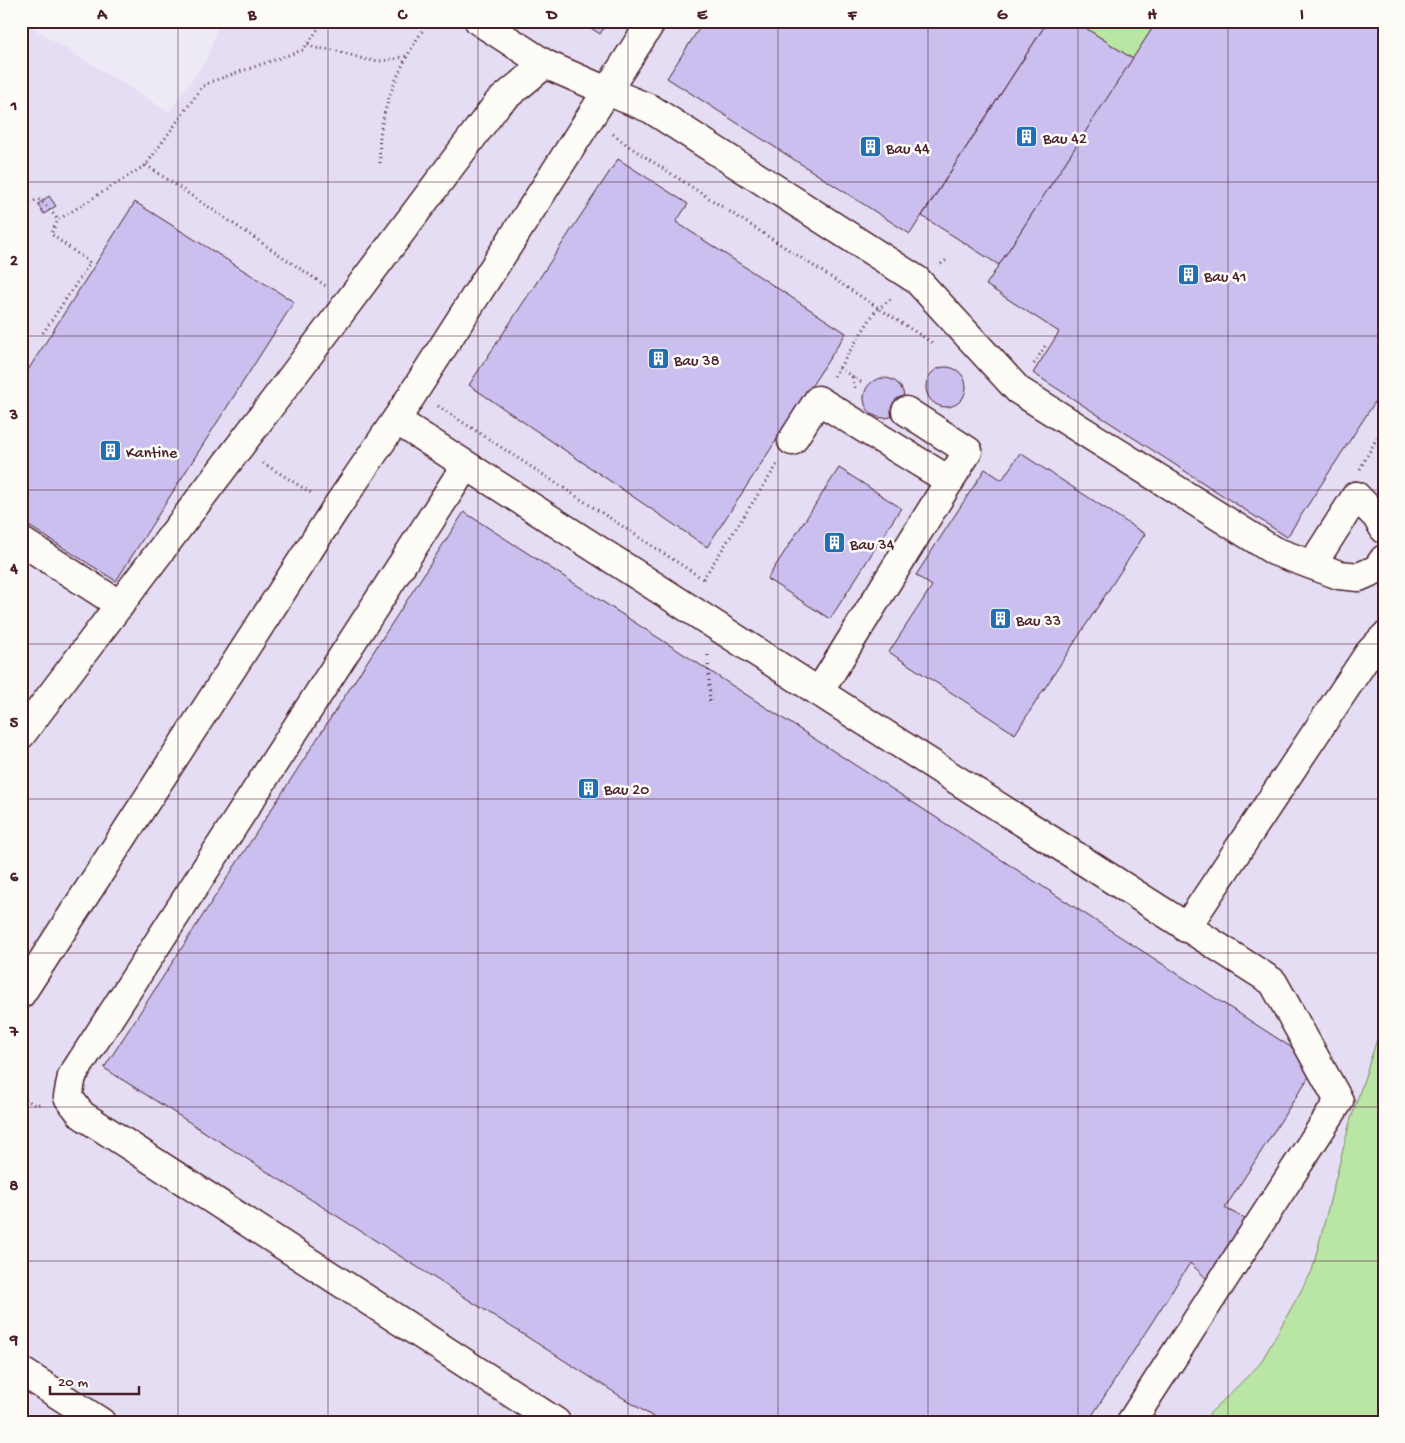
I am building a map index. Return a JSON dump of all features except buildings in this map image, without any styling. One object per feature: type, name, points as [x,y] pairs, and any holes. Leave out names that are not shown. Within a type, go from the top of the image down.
[{"type":"street","points":[[478,21],[545,64],[651,109],[917,280],[1018,390],[1274,551],[1339,574],[1359,577],[1377,569],[1384,558]]},
{"type":"street","points":[[21,994],[396,420],[652,21]]},
{"type":"street","points":[[21,735],[498,103],[545,64]]},
{"type":"street","points":[[792,441],[818,400],[950,481]]},
{"type":"street","points":[[819,692],[968,451],[906,411]]},
{"type":"street","points":[[396,420],[1273,982],[1339,1101],[1131,1422]]},
{"type":"street","points":[[466,465],[72,1076],[68,1097],[82,1115],[556,1422]]},
{"type":"street","points":[[1312,565],[1356,496]]},
{"type":"street","points":[[1356,496],[1384,502]]},
{"type":"street","points":[[1356,496],[1376,516],[1384,529]]},
{"type":"street","points":[[21,541],[120,606]]},
{"type":"street","points":[[1186,928],[1369,653],[1384,637]]},
{"type":"street","points":[[21,1371],[101,1422]]},
{"type":"path","points":[[43,333],[90,262],[51,234],[58,220],[146,165],[202,87],[210,82],[304,50],[324,21]]},
{"type":"path","points":[[380,163],[380,137],[384,112],[393,86],[429,21]]},
{"type":"path","points":[[308,44],[314,48],[334,50],[367,60],[383,61],[408,56]]},
{"type":"path","points":[[606,130],[934,344]]},
{"type":"path","points":[[146,165],[349,301]]},
{"type":"path","points":[[21,208],[38,199],[58,220]]},
{"type":"path","points":[[818,400],[876,310]]},
{"type":"path","points":[[1018,390],[1047,343]]},
{"type":"path","points":[[838,368],[864,384]]},
{"type":"path","points":[[1356,496],[1360,466],[1384,426]]},
{"type":"path","points":[[710,704],[707,620],[703,579],[792,441]]},
{"type":"path","points":[[271,468],[313,494]]},
{"type":"shaded area","points":[[21,21],[169,112],[207,59],[219,21],[1384,21],[1384,1018],[1350,1122],[1312,1271],[1260,1364],[1201,1422],[21,1422]]},
{"type":"green space","points":[[1075,21],[1157,21],[1133,59]]},
{"type":"green space","points":[[1384,1018],[1384,1422],[1201,1422],[1260,1364],[1312,1271],[1350,1122]]},
{"type":"place","name":"Bau 42","points":[[1027,137]]},
{"type":"place","name":"Bau 44","points":[[870,147]]},
{"type":"place","name":"Bau 41","points":[[1188,275]]},
{"type":"place","name":"Bau 38","points":[[658,359]]},
{"type":"place","name":"Kantine","points":[[110,451]]},
{"type":"place","name":"Bau 34","points":[[834,543]]},
{"type":"place","name":"Bau 33","points":[[1000,619]]},
{"type":"place","name":"Bau 20","points":[[588,788]]}]
